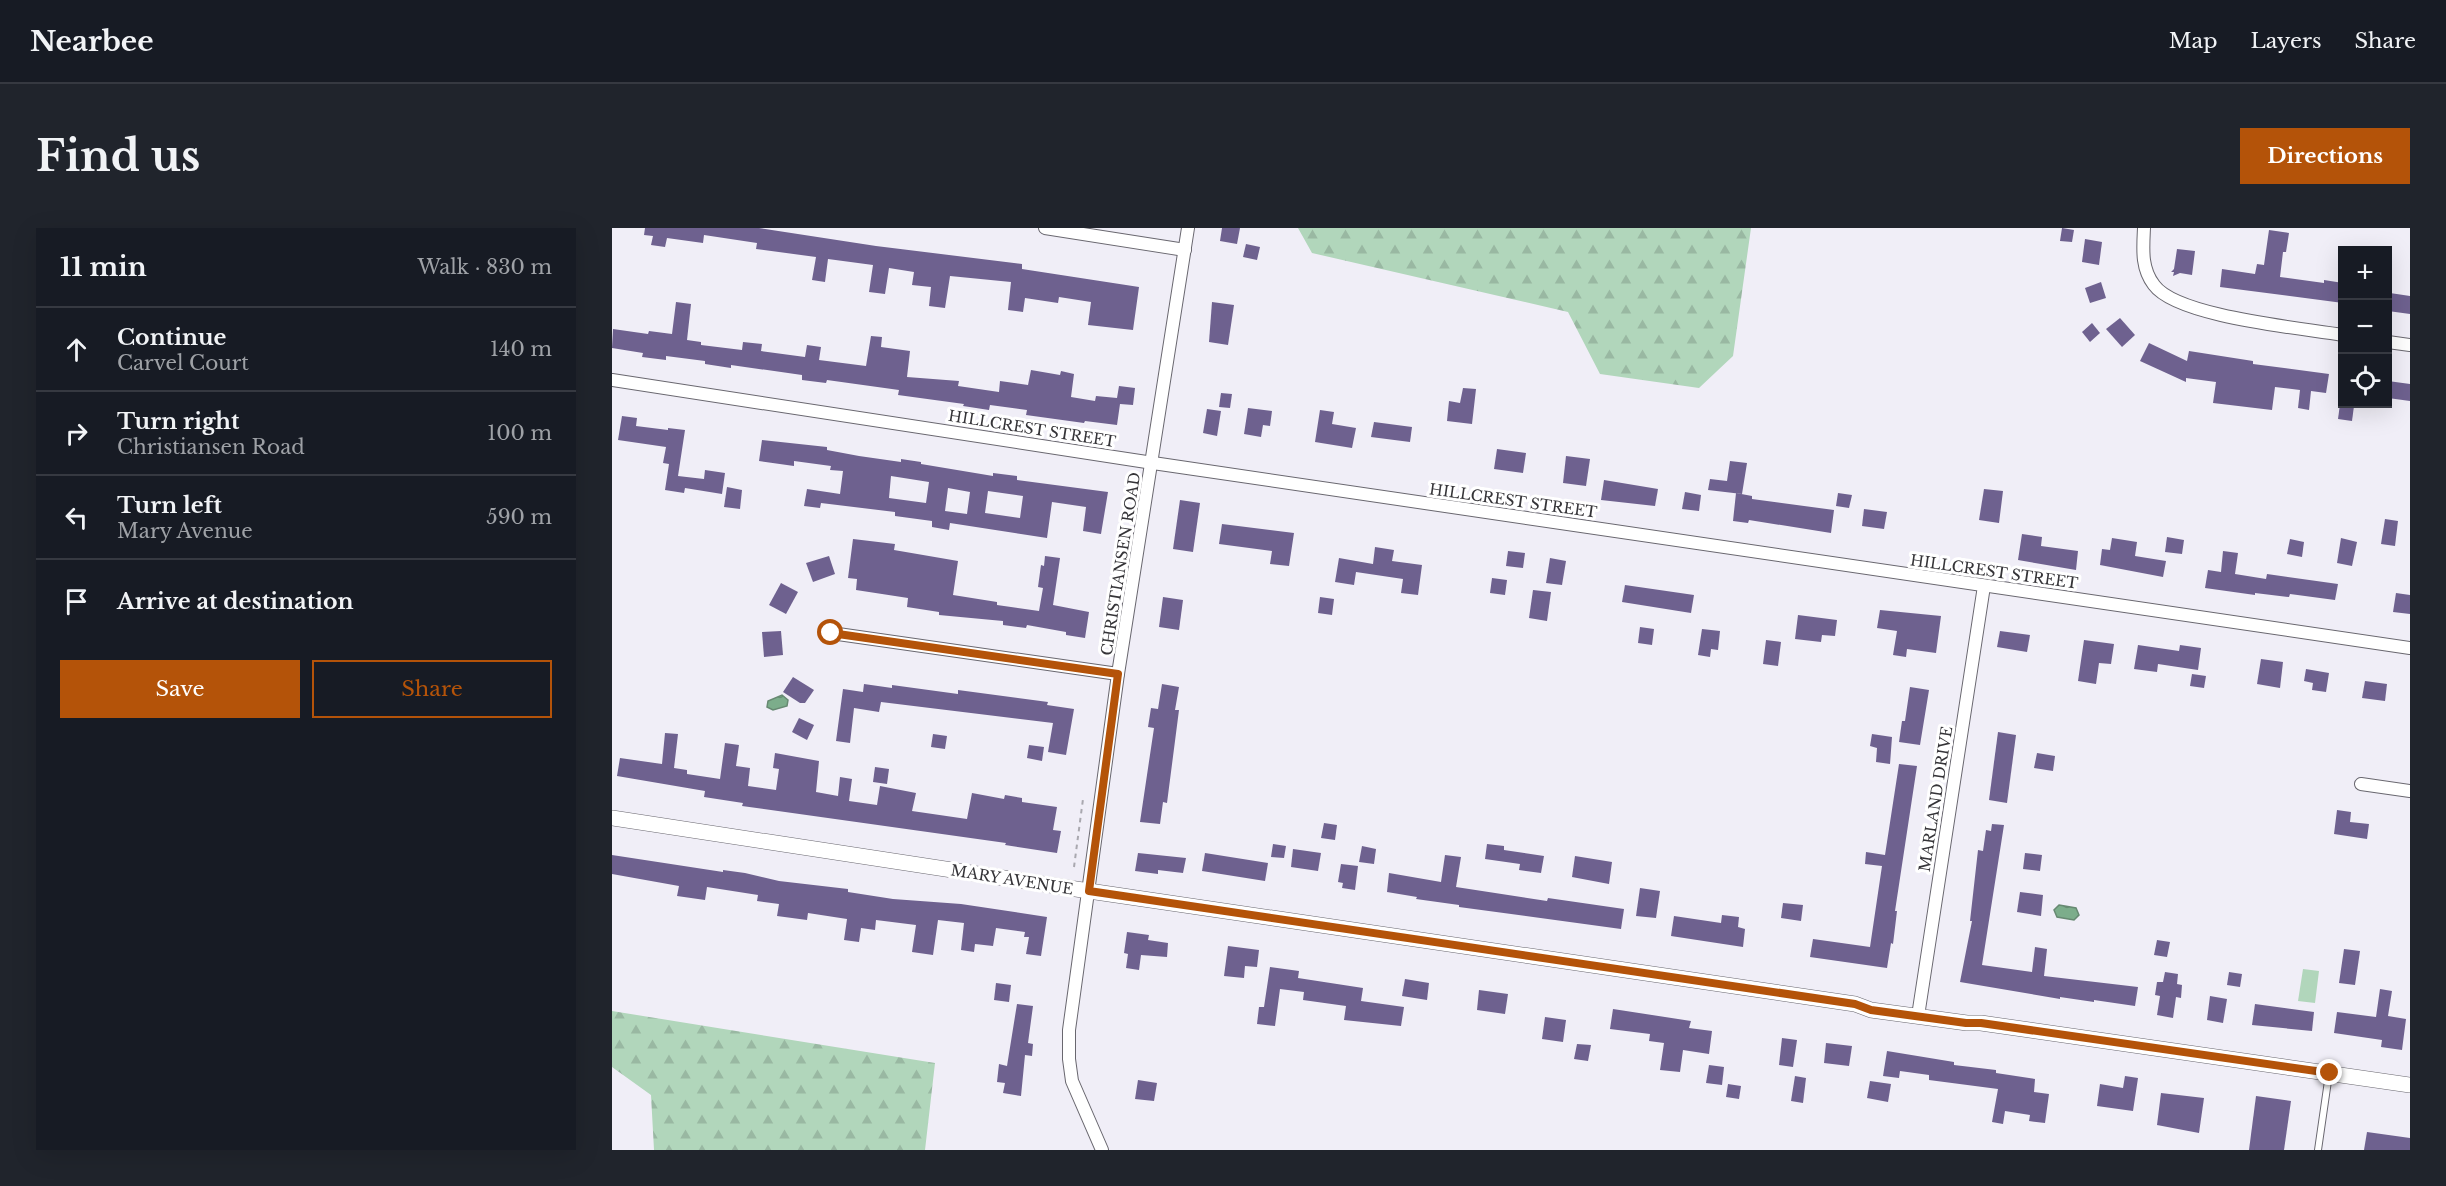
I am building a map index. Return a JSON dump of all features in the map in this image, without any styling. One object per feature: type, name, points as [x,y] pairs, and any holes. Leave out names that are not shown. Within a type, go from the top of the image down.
[{"type":"street","points":[[1045,228],[1185,250]]},
{"type":"street","name":"CHRISTIANSEN ROAD","points":[[1102,1150],[1072,1081],[1069,1030],[1118,674],[1188,228]]},
{"type":"street","points":[[2144,228],[2143,262],[2154,286],[2174,302],[2207,313],[2338,333]]},
{"type":"street","points":[[2392,343],[2410,345]]},
{"type":"street","name":"HILLCREST STREET","points":[[612,380],[1152,463],[2410,648]]},
{"type":"street","name":"MARLAND DRIVE","points":[[1918,1016],[1984,586]]},
{"type":"street","points":[[831,633],[1118,674]]},
{"type":"street","points":[[2361,784],[2410,791]]},
{"type":"street","name":"MARY AVENUE","points":[[612,818],[1843,1002],[1871,1010],[2410,1085]]},
{"type":"lane","points":[[2318,1150],[2330,1073]]},
{"type":"path","points":[[1074,867],[1083,799]]},
{"type":"green space","points":[[1298,228],[1751,228],[1733,356],[1699,388],[1600,374],[1568,312],[1312,253]]},
{"type":"green space","points":[[2303,969],[2319,971],[2315,1003],[2298,1001]]},
{"type":"green space","points":[[612,1011],[935,1063],[925,1150],[654,1150],[651,1095],[612,1067]]},
{"type":"water","points":[[782,695],[788,700],[787,706],[773,710],[767,707],[768,701]]},
{"type":"water","points":[[2059,905],[2076,908],[2079,915],[2074,920],[2057,917],[2054,910]]},
{"type":"building","points":[[645,228],[759,228],[876,246],[1022,264],[1022,269],[1139,287],[1133,330],[1088,325],[1091,302],[1059,297],[1058,303],[1025,298],[1023,312],[1008,310],[1011,282],[950,276],[945,308],[929,306],[931,287],[912,285],[914,272],[889,268],[885,294],[869,292],[873,265],[828,259],[825,282],[812,280],[816,257],[756,249],[757,243],[704,235],[703,243],[667,238],[665,247],[651,245],[653,236],[644,235]]},
{"type":"building","points":[[1222,228],[1240,228],[1237,244],[1220,241]]},
{"type":"building","points":[[2062,228],[2074,230],[2072,242],[2060,241]]},
{"type":"building","points":[[2269,230],[2289,233],[2286,252],[2283,252],[2280,277],[2324,283],[2324,280],[2338,282],[2338,302],[2220,287],[2222,269],[2255,274],[2257,264],[2264,265]]},
{"type":"building","points":[[2085,239],[2102,242],[2099,265],[2082,262]]},
{"type":"building","points":[[1246,244],[1260,247],[1257,260],[1243,257]]},
{"type":"building","points":[[2177,249],[2195,251],[2192,275],[2180,273],[2173,276],[2174,272],[2171,272],[2174,269]]},
{"type":"building","points":[[2101,282],[2106,298],[2090,303],[2085,288]]},
{"type":"building","points":[[2392,293],[2410,296],[2410,314],[2392,312]]},
{"type":"building","points":[[676,302],[691,304],[687,340],[701,342],[701,345],[742,350],[743,342],[762,344],[761,351],[805,357],[807,345],[821,347],[819,360],[866,366],[871,336],[882,337],[881,347],[910,351],[907,377],[959,381],[958,386],[999,392],[1000,381],[1028,385],[1031,370],[1060,375],[1061,371],[1074,374],[1071,397],[1095,401],[1096,396],[1117,398],[1119,386],[1135,388],[1133,405],[1120,404],[1117,425],[1085,421],[1084,423],[1026,415],[1027,410],[990,405],[989,410],[963,406],[964,404],[898,395],[899,390],[827,380],[826,383],[802,380],[802,375],[731,365],[731,368],[705,364],[705,361],[666,356],[666,360],[642,357],[643,353],[612,348],[613,329],[648,334],[649,331],[672,334]]},
{"type":"building","points":[[1212,302],[1234,305],[1228,345],[1209,342]]},
{"type":"building","points":[[2120,318],[2135,335],[2122,347],[2106,329]]},
{"type":"building","points":[[2092,323],[2100,333],[2090,342],[2082,332]]},
{"type":"building","points":[[2149,343],[2187,361],[2189,351],[2253,361],[2253,364],[2329,374],[2326,393],[2311,391],[2309,410],[2298,408],[2300,390],[2275,387],[2272,410],[2213,403],[2216,382],[2186,378],[2186,382],[2140,361]]},
{"type":"building","points":[[2392,382],[2410,384],[2410,401],[2392,399]]},
{"type":"building","points":[[1463,388],[1476,389],[1472,424],[1447,421],[1449,401],[1460,403]]},
{"type":"building","points":[[1221,393],[1232,394],[1230,408],[1219,407]]},
{"type":"building","points":[[1248,408],[1272,411],[1270,426],[1263,425],[1261,437],[1244,434]]},
{"type":"building","points":[[2339,408],[2354,408],[2352,421],[2338,419]]},
{"type":"building","points":[[1207,409],[1221,411],[1217,436],[1203,433]]},
{"type":"building","points":[[1320,410],[1334,412],[1332,424],[1356,428],[1352,448],[1315,442]]},
{"type":"building","points":[[622,416],[637,418],[636,426],[685,430],[678,476],[704,479],[705,470],[725,473],[722,494],[685,488],[684,493],[665,490],[669,464],[663,463],[666,447],[618,440]]},
{"type":"building","points":[[1374,422],[1412,427],[1410,442],[1371,437]]},
{"type":"building","points":[[762,440],[827,447],[827,450],[859,456],[901,462],[901,459],[993,476],[993,473],[1017,476],[1017,480],[1108,492],[1101,534],[1083,531],[1086,507],[1052,502],[1047,538],[950,523],[949,530],[932,527],[932,521],[895,516],[895,512],[821,503],[820,508],[804,506],[807,489],[840,494],[843,471],[830,470],[831,466],[794,461],[794,466],[759,461]],"holes":[[[891,476],[929,482],[926,503],[889,498]],[[948,488],[970,492],[967,514],[945,511]],[[988,491],[1023,496],[1020,518],[985,513]]]},
{"type":"building","points":[[1497,449],[1526,453],[1523,473],[1494,469]]},
{"type":"building","points":[[1566,456],[1590,459],[1586,486],[1563,483]]},
{"type":"building","points":[[1730,461],[1747,463],[1742,494],[1708,490],[1710,479],[1727,481]]},
{"type":"building","points":[[1604,480],[1658,489],[1655,506],[1601,500]]},
{"type":"building","points":[[727,487],[742,490],[740,509],[724,507]]},
{"type":"building","points":[[1984,489],[2003,491],[1999,523],[1979,520]]},
{"type":"building","points":[[1685,492],[1701,495],[1699,511],[1682,509]]},
{"type":"building","points":[[1736,493],[1752,496],[1752,499],[1834,510],[1831,533],[1749,520],[1748,523],[1733,521]]},
{"type":"building","points":[[1838,493],[1852,495],[1849,508],[1836,506]]},
{"type":"building","points":[[1180,500],[1200,503],[1193,552],[1173,549]]},
{"type":"building","points":[[1864,509],[1887,512],[1884,529],[1862,526]]},
{"type":"building","points":[[2385,519],[2398,521],[2395,546],[2381,544]]},
{"type":"building","points":[[1222,524],[1294,533],[1289,566],[1270,564],[1272,551],[1219,544]]},
{"type":"building","points":[[2022,534],[2042,537],[2041,546],[2078,551],[2076,570],[2018,560]]},
{"type":"building","points":[[2167,537],[2184,540],[2182,554],[2165,552]]},
{"type":"building","points":[[2112,538],[2137,542],[2135,556],[2166,561],[2163,577],[2100,565],[2102,549],[2110,550]]},
{"type":"building","points":[[2341,538],[2357,542],[2352,566],[2337,563]]},
{"type":"building","points":[[853,539],[895,544],[894,550],[958,561],[953,595],[1039,611],[1043,588],[1038,587],[1041,565],[1044,566],[1045,556],[1060,558],[1053,605],[1089,612],[1085,638],[1027,625],[1026,628],[1003,625],[1003,621],[939,615],[939,612],[907,607],[908,598],[856,590],[857,579],[848,578]]},
{"type":"building","points":[[2290,539],[2304,542],[2302,557],[2287,554]]},
{"type":"building","points":[[1375,547],[1394,550],[1392,561],[1422,565],[1418,595],[1401,593],[1403,579],[1356,572],[1354,585],[1335,582],[1339,558],[1373,564]]},
{"type":"building","points":[[1508,551],[1525,553],[1523,568],[1506,566]]},
{"type":"building","points":[[2223,551],[2238,553],[2235,574],[2266,579],[2267,574],[2338,584],[2335,600],[2290,594],[2289,597],[2255,593],[2255,595],[2205,588],[2208,570],[2221,572]]},
{"type":"building","points":[[829,556],[835,574],[813,582],[806,563]]},
{"type":"building","points":[[1550,558],[1566,561],[1562,585],[1546,583]]},
{"type":"building","points":[[1492,578],[1507,580],[1505,595],[1490,593]]},
{"type":"building","points":[[781,583],[798,592],[786,614],[769,605]]},
{"type":"building","points":[[1625,585],[1694,595],[1691,613],[1622,602]]},
{"type":"building","points":[[1533,590],[1551,592],[1547,621],[1529,618]]},
{"type":"building","points":[[2396,593],[2410,595],[2410,614],[2393,612]]},
{"type":"building","points":[[1163,597],[1183,600],[1179,630],[1159,627]]},
{"type":"building","points":[[1320,597],[1334,599],[1332,615],[1318,613]]},
{"type":"building","points":[[1880,610],[1941,616],[1936,653],[1907,649],[1906,657],[1893,655],[1897,631],[1877,628]]},
{"type":"building","points":[[1798,615],[1837,620],[1835,636],[1822,635],[1821,642],[1795,639]]},
{"type":"building","points":[[1640,627],[1654,629],[1652,645],[1638,643]]},
{"type":"building","points":[[1702,629],[1720,631],[1718,650],[1711,649],[1710,657],[1698,655]]},
{"type":"building","points":[[781,631],[783,655],[764,657],[762,632]]},
{"type":"building","points":[[2000,631],[2030,635],[2027,652],[1997,647]]},
{"type":"building","points":[[1766,640],[1781,642],[1778,666],[1763,664]]},
{"type":"building","points":[[2084,640],[2114,644],[2111,664],[2099,663],[2096,684],[2078,681]]},
{"type":"building","points":[[2138,645],[2179,651],[2180,645],[2201,648],[2198,670],[2158,664],[2157,672],[2134,669]]},
{"type":"building","points":[[2261,659],[2283,662],[2280,688],[2257,684]]},
{"type":"building","points":[[2306,669],[2329,673],[2326,692],[2312,690],[2313,683],[2304,681]]},
{"type":"building","points":[[2192,674],[2206,676],[2204,688],[2190,686]]},
{"type":"building","points":[[793,677],[814,690],[805,703],[800,703],[783,692]]},
{"type":"building","points":[[2365,681],[2387,684],[2385,701],[2362,698]]},
{"type":"building","points":[[864,684],[892,688],[892,685],[958,694],[958,690],[1048,702],[1047,705],[1074,709],[1066,755],[1048,752],[1053,723],[881,702],[879,712],[854,708],[850,743],[836,741],[843,689],[863,692]]},
{"type":"building","points":[[1162,684],[1179,687],[1175,710],[1179,710],[1167,803],[1163,802],[1160,824],[1140,822],[1154,728],[1148,727],[1151,708],[1158,709]]},
{"type":"building","points":[[1910,687],[1929,690],[1920,745],[1899,742]]},
{"type":"building","points":[[799,718],[814,725],[807,740],[792,732]]},
{"type":"building","points":[[1998,732],[2016,735],[2007,803],[1989,800]]},
{"type":"building","points":[[665,733],[678,734],[674,768],[687,770],[687,774],[720,779],[725,743],[739,745],[736,766],[750,768],[748,786],[776,790],[779,769],[773,768],[775,753],[819,761],[816,792],[838,796],[840,777],[852,779],[849,801],[877,805],[880,786],[916,793],[912,811],[967,819],[972,793],[1004,799],[1005,795],[1022,798],[1022,802],[1057,807],[1053,830],[1061,831],[1057,853],[1005,845],[1006,843],[742,806],[743,803],[704,797],[705,791],[617,776],[620,758],[662,764]]},
{"type":"building","points":[[933,734],[947,736],[945,749],[931,747]]},
{"type":"building","points":[[1872,734],[1892,737],[1890,764],[1876,762],[1877,748],[1870,746]]},
{"type":"building","points":[[1029,745],[1044,747],[1042,761],[1027,758]]},
{"type":"building","points":[[2037,753],[2055,756],[2053,771],[2034,768]]},
{"type":"building","points":[[1899,764],[1917,766],[1895,911],[1897,911],[1893,944],[1891,943],[1887,968],[1810,957],[1813,939],[1870,947],[1882,866],[1865,864],[1866,852],[1885,855]]},
{"type":"building","points":[[875,767],[889,769],[887,784],[873,782]]},
{"type":"building","points":[[2337,810],[2351,812],[2350,822],[2369,824],[2367,839],[2334,834]]},
{"type":"building","points":[[1324,823],[1337,825],[1335,840],[1321,838]]},
{"type":"building","points":[[1992,824],[2004,825],[1982,965],[2032,972],[2035,947],[2047,949],[2044,976],[2138,987],[2135,1006],[2094,1000],[2094,1002],[2060,997],[2060,999],[1960,982],[1972,921],[1970,921],[1978,850],[1983,851],[1986,830],[1991,831]]},
{"type":"building","points":[[1273,844],[1286,846],[1284,858],[1271,857]]},
{"type":"building","points":[[1487,844],[1504,846],[1504,850],[1544,856],[1541,873],[1519,870],[1520,864],[1485,859]]},
{"type":"building","points":[[1362,846],[1376,849],[1374,864],[1359,862]]},
{"type":"building","points":[[1293,849],[1321,853],[1318,871],[1291,867]]},
{"type":"building","points":[[1138,853],[1186,858],[1183,873],[1158,870],[1158,874],[1135,871]]},
{"type":"building","points":[[1205,853],[1268,863],[1265,881],[1202,871]]},
{"type":"building","points":[[2025,853],[2042,855],[2040,871],[2023,869]]},
{"type":"building","points":[[612,855],[723,872],[723,870],[745,873],[779,881],[848,889],[848,892],[893,899],[961,904],[1047,917],[1041,956],[1026,954],[1029,937],[1024,937],[1025,932],[996,928],[993,946],[975,944],[974,952],[961,950],[964,923],[938,920],[933,955],[912,952],[916,925],[876,920],[875,930],[861,928],[859,942],[844,940],[847,919],[808,913],[807,920],[777,916],[779,904],[757,901],[758,895],[707,887],[705,900],[677,896],[679,886],[612,874]]},
{"type":"building","points":[[1445,855],[1461,857],[1456,887],[1547,901],[1548,898],[1624,909],[1621,929],[1459,907],[1459,905],[1387,892],[1389,873],[1441,882]]},
{"type":"building","points":[[1575,856],[1612,862],[1609,884],[1572,877]]},
{"type":"building","points":[[1341,864],[1358,866],[1355,890],[1342,888],[1343,883],[1338,882]]},
{"type":"building","points":[[1640,888],[1660,891],[1656,918],[1636,916]]},
{"type":"building","points":[[2020,892],[2043,895],[2041,916],[2017,912]]},
{"type":"building","points":[[1783,903],[1803,905],[1801,921],[1781,918]]},
{"type":"building","points":[[1722,915],[1739,917],[1738,927],[1745,929],[1743,947],[1671,936],[1674,916],[1721,923]]},
{"type":"building","points":[[1127,932],[1149,935],[1148,940],[1168,943],[1167,957],[1141,955],[1139,970],[1126,968],[1128,954],[1124,953]]},
{"type":"building","points":[[2157,940],[2170,942],[2167,957],[2154,955]]},
{"type":"building","points":[[1228,946],[1259,950],[1257,967],[1245,966],[1244,978],[1224,976]]},
{"type":"building","points":[[2344,949],[2360,951],[2355,985],[2339,983]]},
{"type":"building","points":[[1270,967],[1299,971],[1298,978],[1363,988],[1361,1001],[1404,1007],[1401,1026],[1344,1020],[1346,1006],[1303,1000],[1304,992],[1280,989],[1275,1026],[1257,1024],[1259,1007],[1264,1007]]},
{"type":"building","points":[[2165,972],[2178,974],[2177,984],[2182,985],[2181,998],[2176,997],[2173,1018],[2157,1015],[2160,996],[2155,995],[2157,982],[2163,982]]},
{"type":"building","points":[[2229,972],[2242,974],[2240,987],[2227,985]]},
{"type":"building","points":[[1405,979],[1429,983],[1427,1000],[1402,996]]},
{"type":"building","points":[[996,983],[1011,985],[1009,1002],[994,1000]]},
{"type":"building","points":[[2380,989],[2392,991],[2388,1016],[2406,1019],[2402,1050],[2381,1047],[2382,1040],[2334,1033],[2337,1012],[2376,1017]]},
{"type":"building","points":[[1479,990],[1508,994],[1505,1014],[1477,1010]]},
{"type":"building","points":[[2210,996],[2227,999],[2223,1023],[2207,1020]]},
{"type":"building","points":[[1017,1004],[1033,1006],[1028,1043],[1033,1044],[1032,1056],[1025,1055],[1021,1096],[1003,1093],[1005,1083],[997,1082],[999,1064],[1007,1066]]},
{"type":"building","points":[[2255,1004],[2314,1012],[2312,1031],[2252,1025]]},
{"type":"building","points":[[1613,1009],[1691,1021],[1689,1028],[1712,1031],[1709,1054],[1683,1050],[1680,1072],[1660,1070],[1664,1043],[1649,1041],[1650,1034],[1610,1029]]},
{"type":"building","points":[[1545,1017],[1566,1020],[1563,1042],[1542,1039]]},
{"type":"building","points":[[1782,1038],[1797,1040],[1793,1067],[1779,1065]]},
{"type":"building","points":[[1826,1043],[1852,1046],[1849,1066],[1824,1063]]},
{"type":"building","points":[[1577,1044],[1591,1045],[1588,1061],[1574,1059]]},
{"type":"building","points":[[1887,1051],[2035,1079],[2034,1092],[2049,1094],[2045,1123],[2029,1121],[2030,1115],[2005,1111],[2003,1124],[1992,1122],[1998,1089],[1929,1080],[1929,1075],[1900,1071],[1899,1078],[1883,1076]]},
{"type":"building","points":[[1709,1065],[1724,1067],[1722,1085],[1706,1083]]},
{"type":"building","points":[[1795,1076],[1806,1078],[1803,1103],[1791,1101]]},
{"type":"building","points":[[2125,1076],[2138,1078],[2133,1111],[2097,1106],[2100,1084],[2123,1088]]},
{"type":"building","points":[[1138,1080],[1157,1083],[1154,1101],[1135,1099]]},
{"type":"building","points":[[1870,1081],[1891,1084],[1888,1102],[1867,1098]]},
{"type":"building","points":[[1728,1084],[1741,1086],[1739,1099],[1726,1097]]},
{"type":"building","points":[[2161,1093],[2204,1098],[2199,1133],[2157,1125]]},
{"type":"building","points":[[2256,1096],[2291,1101],[2284,1150],[2249,1150]]},
{"type":"building","points":[[2367,1132],[2410,1138],[2410,1150],[2364,1150]]},
{"type":"route","points":[[831,633],[1118,674],[1089,891],[1855,1004],[1871,1010],[1981,1023],[2330,1073]]}]
